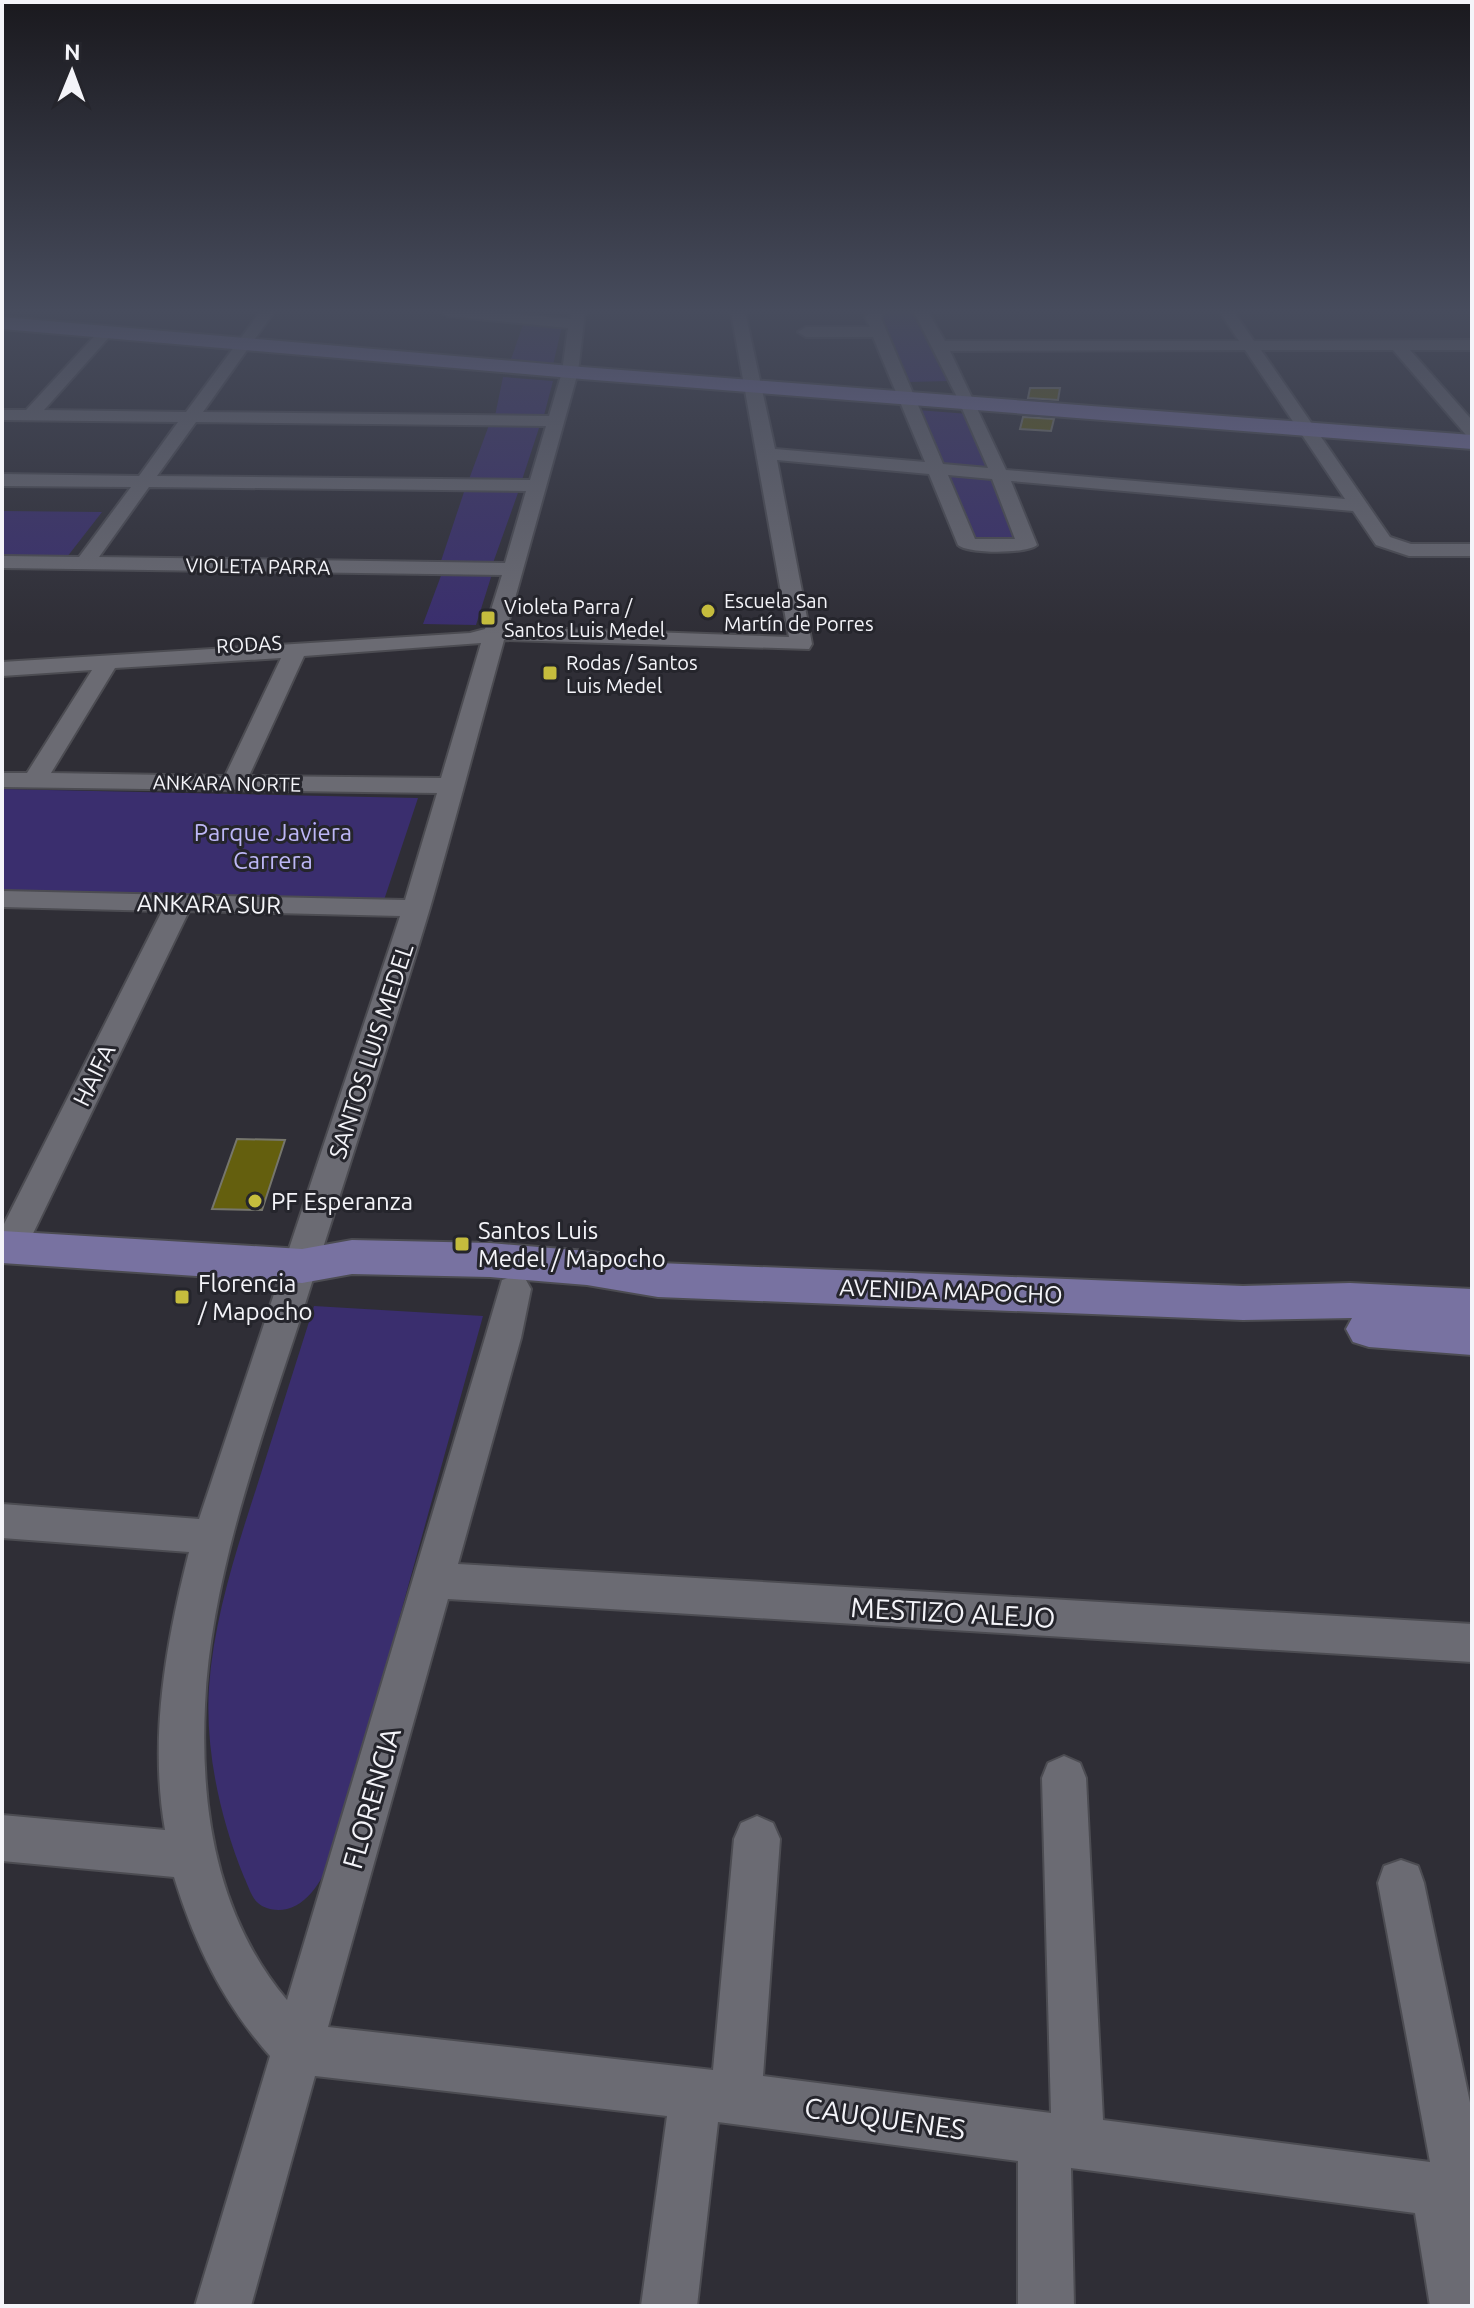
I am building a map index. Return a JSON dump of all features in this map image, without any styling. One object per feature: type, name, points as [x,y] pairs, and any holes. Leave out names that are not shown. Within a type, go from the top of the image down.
[{"type":"main road","points":[[1184,420],[1472,442]]},
{"type":"main road","name":"AVENIDA MAPOCHO","points":[[6,1247],[302,1266],[340,1278],[502,1274],[609,1287],[658,1280],[1243,1303],[1325,1299],[1472,1307]]},
{"type":"main road","name":"AVENIDA MAPOCHO","points":[[1243,1303],[1336,1326],[1472,1337]]},
{"type":"street","points":[[85,563],[189,420]]},
{"type":"street","points":[[438,420],[556,421]]},
{"type":"street","points":[[496,631],[801,644],[759,420]]},
{"type":"street","points":[[916,420],[968,545],[1027,545],[975,420]]},
{"type":"street","points":[[1299,420],[1383,541],[1409,550],[1472,550]]},
{"type":"street","name":"SANTOS LUIS MEDEL","points":[[298,2049],[263,2012],[236,1971],[203,1895],[193,1856],[183,1762],[183,1697],[188,1642],[213,1537],[416,908],[556,421]]},
{"type":"street","points":[[767,454],[1359,506]]},
{"type":"street","points":[[2,480],[538,486]]},
{"type":"street","name":"VIOLETA PARRA","points":[[2,562],[514,569]]},
{"type":"street","name":"RODAS","points":[[2,669],[470,639],[496,631]]},
{"type":"street","name":"RODAS","points":[[2,659],[496,631]]},
{"type":"street","points":[[234,783],[295,651]]},
{"type":"street","points":[[35,780],[108,662]]},
{"type":"street","name":"ANKARA NORTE","points":[[2,780],[452,786]]},
{"type":"street","name":"ANKARA SUR","points":[[2,899],[416,908]]},
{"type":"street","name":"HAIFA","points":[[6,1247],[179,903]]},
{"type":"street","name":"FLORENCIA","points":[[223,2306],[503,1338],[502,1274]]},
{"type":"street","points":[[2,1521],[213,1537]]},
{"type":"street","name":"MESTIZO ALEJO","points":[[433,1580],[1472,1643]]},
{"type":"street","points":[[1046,2306],[1061,2140],[1064,1778]]},
{"type":"street","points":[[2,1838],[193,1856]]},
{"type":"street","points":[[669,2306],[716,2096],[757,1839]]},
{"type":"street","points":[[1401,1883],[1457,2192],[1458,2306]]},
{"type":"street","name":"CAUQUENES","points":[[298,2049],[716,2096],[1457,2192]]},
{"type":"green space","points":[[921,420],[972,420],[996,471],[942,467]]},
{"type":"green space","points":[[489,425],[540,425],[521,483],[468,482]]},
{"type":"green space","points":[[950,475],[995,481],[1017,540],[974,540]]},
{"type":"green space","points":[[465,489],[519,490],[493,563],[441,561]]},
{"type":"green space","points":[[2,511],[102,512],[67,557],[2,556]]},
{"type":"green space","points":[[442,573],[492,574],[476,625],[423,624]]},
{"type":"green space","name":"Parque Javiera Carrera","points":[[2,789],[418,798],[384,900],[2,891]]},
{"type":"green space","points":[[314,1306],[483,1316],[335,1850],[311,1893],[296,1905],[276,1910],[268,1909],[253,1898],[221,1808],[209,1735],[209,1687],[227,1585]]},
{"type":"building","points":[[1022,420],[1054,420],[1051,431],[1020,429]]},
{"type":"building","points":[[237,1139],[285,1140],[262,1210],[212,1209]]},
{"type":"place","name":"Escuela San Martín de Porres","points":[[708,611]]},
{"type":"place","name":"Violeta Parra / Santos Luis Medel","points":[[488,618]]},
{"type":"place","name":"Rodas / Santos Luis Medel","points":[[550,673]]},
{"type":"place","name":"PF Esperanza","points":[[255,1201]]},
{"type":"place","name":"Santos Luis Medel / Mapocho","points":[[462,1244]]},
{"type":"place","name":"Florencia / Mapocho","points":[[182,1297]]}]
